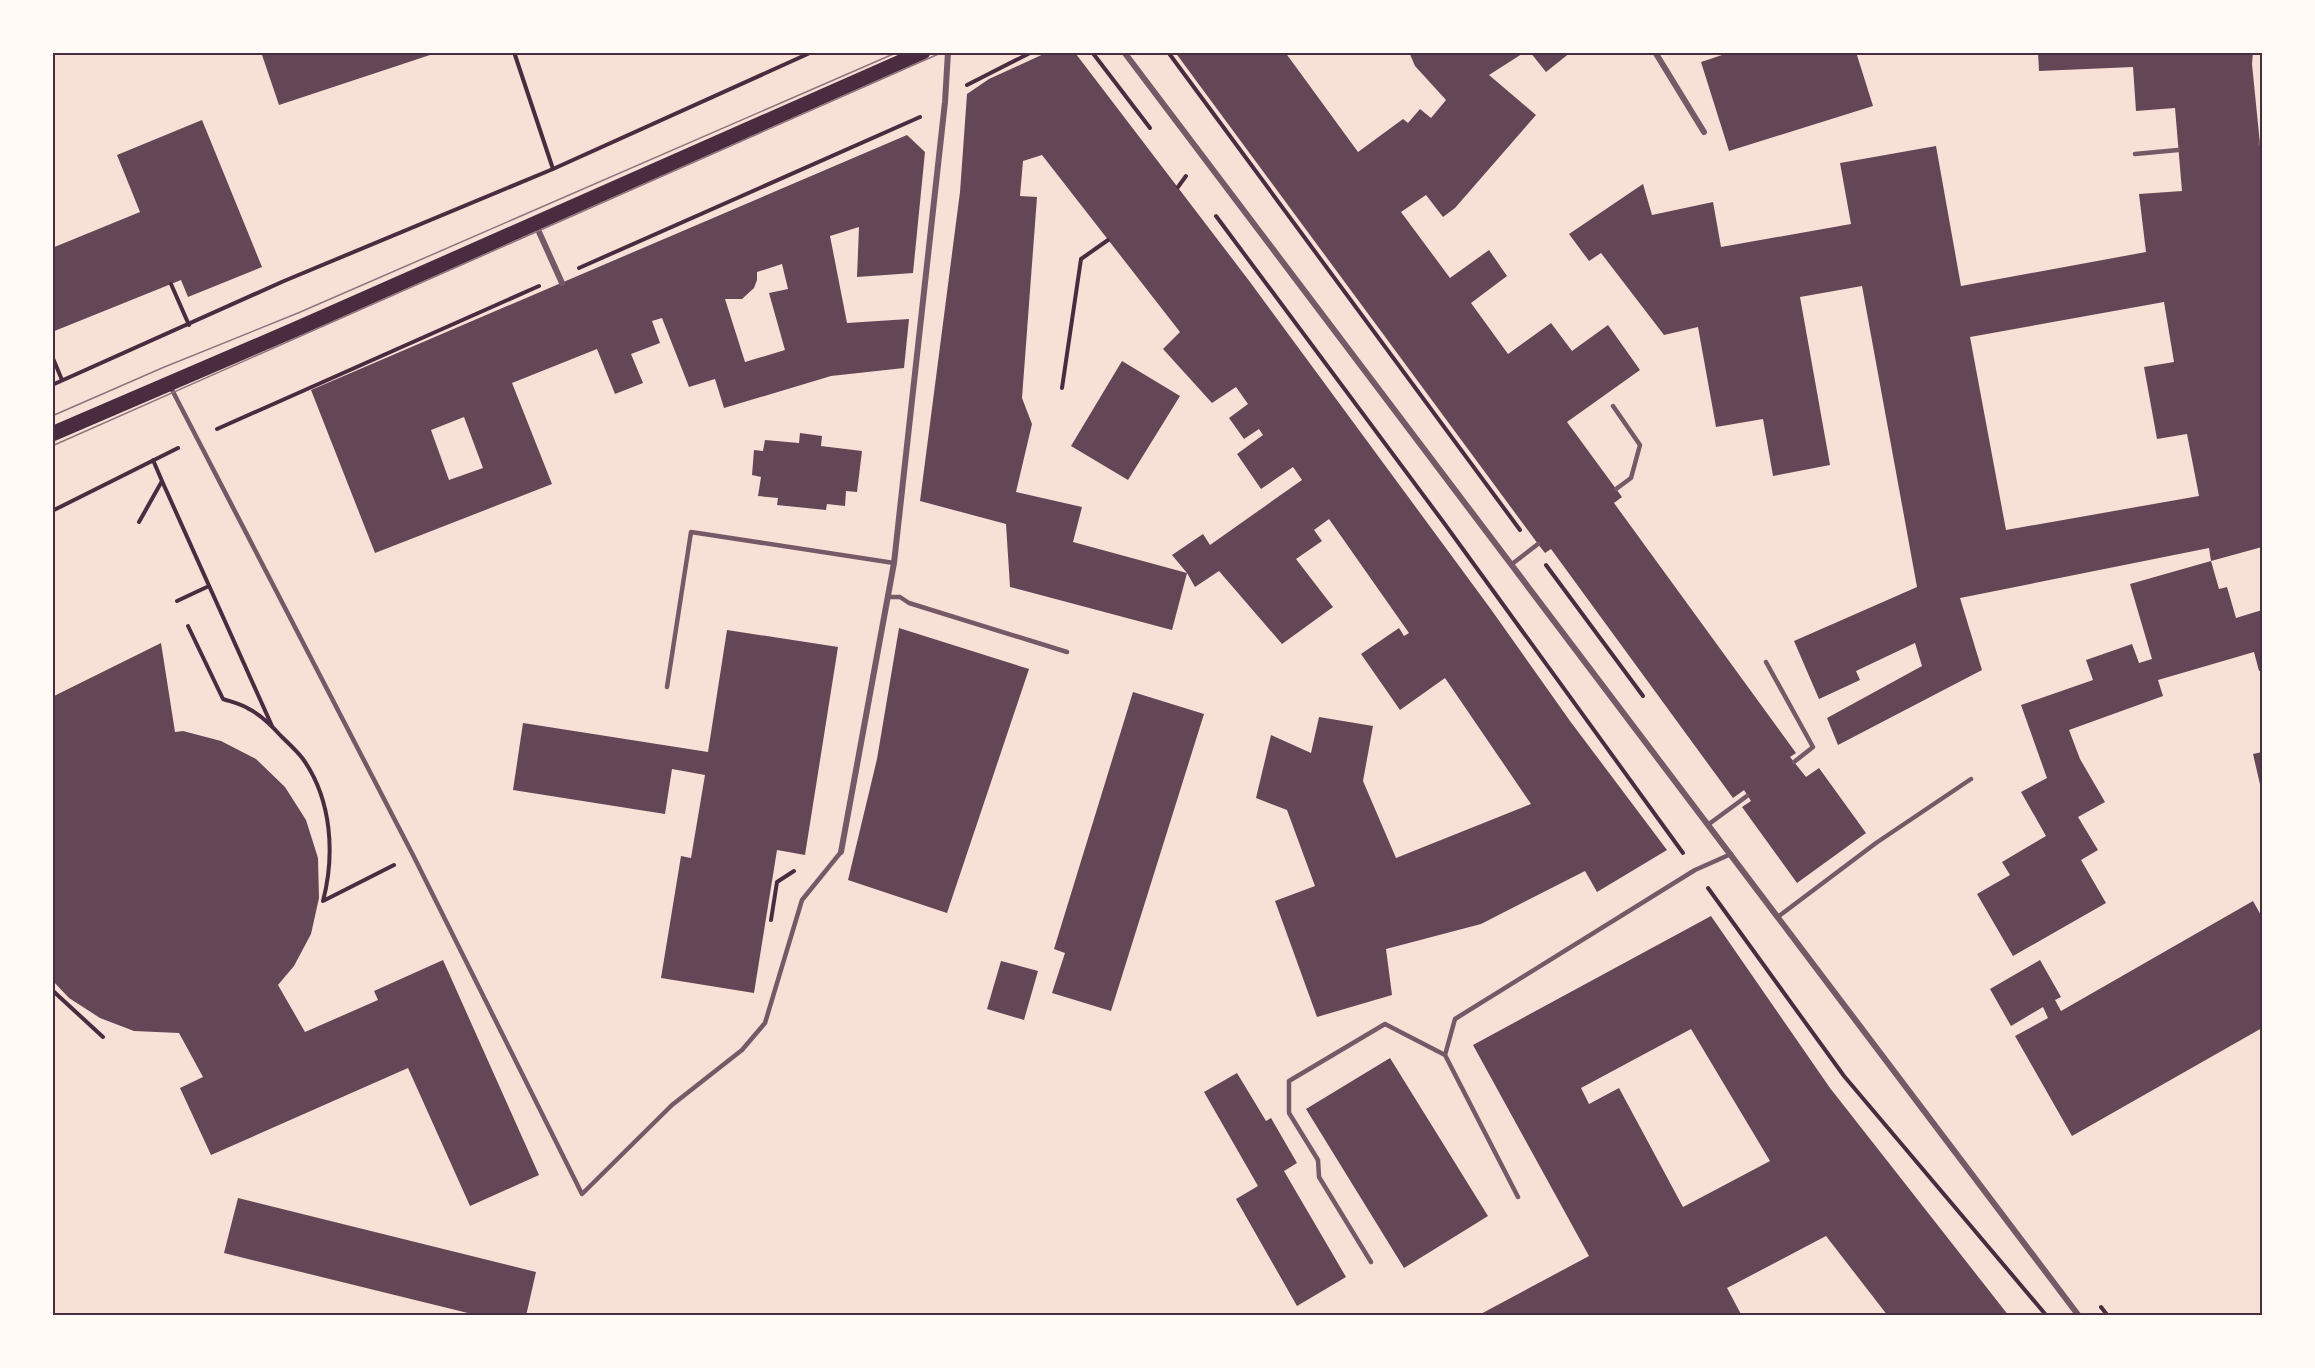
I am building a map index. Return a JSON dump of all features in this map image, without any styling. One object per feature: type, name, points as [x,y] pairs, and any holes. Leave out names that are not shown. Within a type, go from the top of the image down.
[{"type":"main road","points":[[52,434],[923,52]]},
{"type":"street","points":[[841,852],[894,563],[945,102],[948,52]]},
{"type":"street","points":[[1124,52],[1732,853],[2079,1316]]},
{"type":"street","points":[[1655,52],[1704,132]]},
{"type":"street","points":[[535,223],[562,283]]},
{"type":"lane","points":[[2135,154],[2178,150]]},
{"type":"lane","points":[[169,382],[413,855],[582,1194],[672,1106],[742,1050],[765,1023],[802,900],[841,852]]},
{"type":"lane","points":[[1613,406],[1640,445],[1631,478],[1616,489]]},
{"type":"lane","points":[[667,687],[691,532],[894,563]]},
{"type":"lane","points":[[1512,564],[1539,544]]},
{"type":"lane","points":[[889,597],[900,597],[909,603],[1067,652]]},
{"type":"lane","points":[[1766,662],[1813,747],[1794,762]]},
{"type":"lane","points":[[1779,916],[1875,843],[1971,779]]},
{"type":"lane","points":[[1709,824],[1748,796]]},
{"type":"lane","points":[[1445,1055],[1455,1019],[1695,870],[1732,853]]},
{"type":"lane","points":[[1371,1262],[1319,1177],[1318,1160],[1289,1113],[1289,1081],[1385,1024],[1445,1055],[1518,1197]]},
{"type":"path","points":[[514,52],[554,169]]},
{"type":"path","points":[[52,385],[284,281],[554,169],[812,52]]},
{"type":"path","points":[[961,88],[1032,52]]},
{"type":"path","points":[[1092,52],[1150,129]]},
{"type":"path","points":[[1168,52],[1643,697]]},
{"type":"path","points":[[575,270],[922,116]]},
{"type":"path","points":[[1179,167],[1193,186]]},
{"type":"path","points":[[1178,187],[1186,176]]},
{"type":"path","points":[[1214,214],[1451,532],[1844,1076],[2047,1316]]},
{"type":"path","points":[[1062,388],[1080,259],[1108,240]]},
{"type":"path","points":[[171,284],[189,325]]},
{"type":"path","points":[[52,511],[196,438],[543,284]]},
{"type":"path","points":[[52,356],[62,380]]},
{"type":"path","points":[[153,460],[272,727]]},
{"type":"path","points":[[139,522],[162,481]]},
{"type":"path","points":[[177,601],[209,586]]},
{"type":"path","points":[[188,626],[223,699],[249,709],[272,727],[303,758],[315,780],[324,807],[331,843],[328,882],[323,901],[413,855]]},
{"type":"path","points":[[52,990],[103,1037]]},
{"type":"path","points":[[2101,1306],[2108,1316]]},
{"type":"building","points":[[261,52],[436,52],[436,53],[279,105]]},
{"type":"building","points":[[1048,52],[1076,54],[1250,282],[1490,608],[1570,721],[1667,850],[1597,892],[1585,871],[1481,924],[1386,949],[1392,995],[1317,1017],[1275,901],[1315,886],[1287,810],[1256,798],[1271,735],[1311,753],[1319,717],[1373,726],[1363,781],[1396,858],[1531,804],[1445,678],[1400,710],[1361,654],[1399,628],[1404,636],[1409,633],[1329,519],[1314,530],[1322,541],[1296,559],[1333,607],[1282,644],[1219,571],[1195,587],[1187,573],[1172,630],[1010,587],[1006,524],[920,501],[960,192],[967,94],[989,79]],"holes":[[[1042,155],[1180,332],[1163,349],[1212,403],[1236,387],[1248,404],[1229,418],[1244,439],[1259,429],[1263,435],[1237,454],[1261,489],[1293,467],[1302,480],[1210,545],[1203,534],[1172,555],[1187,573],[1073,542],[1082,507],[1016,492],[1032,424],[1022,398],[1037,197],[1020,196],[1023,161]]]},
{"type":"building","points":[[1175,52],[1285,52],[1358,152],[1403,119],[1408,123],[1420,109],[1431,118],[1446,100],[1415,66],[1409,52],[1525,52],[1489,75],[1536,115],[1455,208],[1443,217],[1426,195],[1401,212],[1450,278],[1489,250],[1507,276],[1471,303],[1508,354],[1551,323],[1572,351],[1608,325],[1640,370],[1567,422],[1622,497],[1614,503],[1796,753],[1790,757],[1806,777],[1819,768],[1866,833],[1797,883],[1742,807],[1751,801],[1744,790],[1733,798],[1551,549],[1545,553],[1538,544]]},
{"type":"building","points":[[1530,52],[1571,52],[1546,72]]},
{"type":"building","points":[[1731,52],[1856,52],[1873,106],[1729,151],[1701,62]]},
{"type":"building","points":[[2038,52],[2253,52],[2252,64],[2262,164],[2262,547],[2211,561],[2209,548],[1960,598],[1982,670],[1838,745],[1827,718],[1922,666],[1915,643],[1856,671],[1860,680],[1819,699],[1794,641],[1917,587],[1862,286],[1800,297],[1830,465],[1773,476],[1763,419],[1716,427],[1698,327],[1664,335],[1601,253],[1589,261],[1569,234],[1643,184],[1652,215],[1713,202],[1721,247],[1851,224],[1840,163],[1936,146],[1961,286],[2146,252],[2139,194],[2182,191],[2175,108],[2136,111],[2133,67],[2039,71]],"holes":[[[2164,302],[2174,362],[2144,367],[2157,439],[2187,434],[2199,496],[2006,530],[1970,337]]]},
{"type":"building","points":[[202,120],[262,267],[188,297],[181,280],[52,332],[52,248],[140,212],[117,155]]},
{"type":"building","points":[[907,135],[925,152],[913,273],[857,277],[859,227],[830,236],[847,323],[909,319],[904,368],[831,376],[724,408],[715,379],[689,387],[662,318],[652,321],[660,343],[631,354],[643,383],[615,394],[597,349],[512,383],[552,484],[375,553],[311,390]],"holes":[[[782,264],[788,289],[769,293],[785,350],[745,362],[725,299],[742,299],[754,288],[757,272]],[[464,417],[483,468],[449,480],[431,430]]]},
{"type":"building","points":[[1122,361],[1180,396],[1128,480],[1071,446]]},
{"type":"building","points":[[800,433],[822,436],[821,446],[862,451],[857,492],[846,491],[845,506],[827,504],[826,510],[777,505],[778,498],[758,496],[761,477],[752,475],[754,450],[763,451],[765,440],[799,443]]},
{"type":"building","points":[[2211,561],[2219,589],[2227,587],[2236,618],[2262,610],[2262,670],[2259,671],[2254,652],[2158,680],[2163,696],[2069,730],[2080,759],[2105,802],[2078,817],[2098,850],[2081,860],[2106,903],[2013,956],[1977,894],[2010,875],[2002,862],[2046,836],[2021,792],[2047,778],[2021,705],[2093,680],[2086,660],[2132,644],[2139,663],[2152,659],[2130,584]]},
{"type":"building","points":[[899,628],[1029,669],[947,913],[848,880],[877,759]]},
{"type":"building","points":[[727,630],[838,647],[805,855],[777,850],[754,993],[661,978],[681,856],[691,858],[705,775],[672,769],[665,814],[513,790],[523,723],[708,752]]},
{"type":"building","points":[[161,643],[175,732],[183,731],[221,741],[256,759],[285,787],[306,820],[318,858],[319,898],[311,934],[294,966],[278,985],[305,1032],[378,1000],[374,991],[443,960],[539,1175],[470,1206],[408,1068],[211,1155],[180,1088],[203,1077],[179,1033],[134,1031],[100,1018],[69,998],[52,980],[52,697]]},
{"type":"building","points":[[1133,692],[1204,714],[1111,1011],[1052,993],[1065,953],[1054,949]]},
{"type":"building","points":[[2262,752],[2262,793],[2253,754]]},
{"type":"building","points":[[2253,901],[2262,917],[2262,1028],[2072,1136],[2015,1036],[2048,1018],[2043,1007],[2011,1026],[1990,989],[2040,960],[2061,997],[2055,1000],[2061,1011]]},
{"type":"building","points":[[1711,916],[1830,1088],[2009,1316],[1888,1316],[1826,1236],[1727,1288],[1742,1316],[1477,1316],[1589,1256],[1473,1045]],"holes":[[[1691,1029],[1770,1161],[1683,1207],[1619,1088],[1589,1104],[1581,1088]]]},
{"type":"building","points":[[1001,961],[1038,971],[1024,1020],[987,1009]]},
{"type":"building","points":[[1390,1058],[1488,1216],[1404,1268],[1306,1109]]},
{"type":"building","points":[[1237,1073],[1266,1121],[1271,1118],[1297,1163],[1284,1171],[1346,1277],[1297,1306],[1236,1199],[1258,1186],[1204,1092]]},
{"type":"building","points":[[238,1198],[536,1272],[526,1316],[480,1316],[224,1253]]},
{"type":"tram line","points":[[52,416],[298,313],[898,52]]},
{"type":"tram line","points":[[52,446],[943,52]]}]
